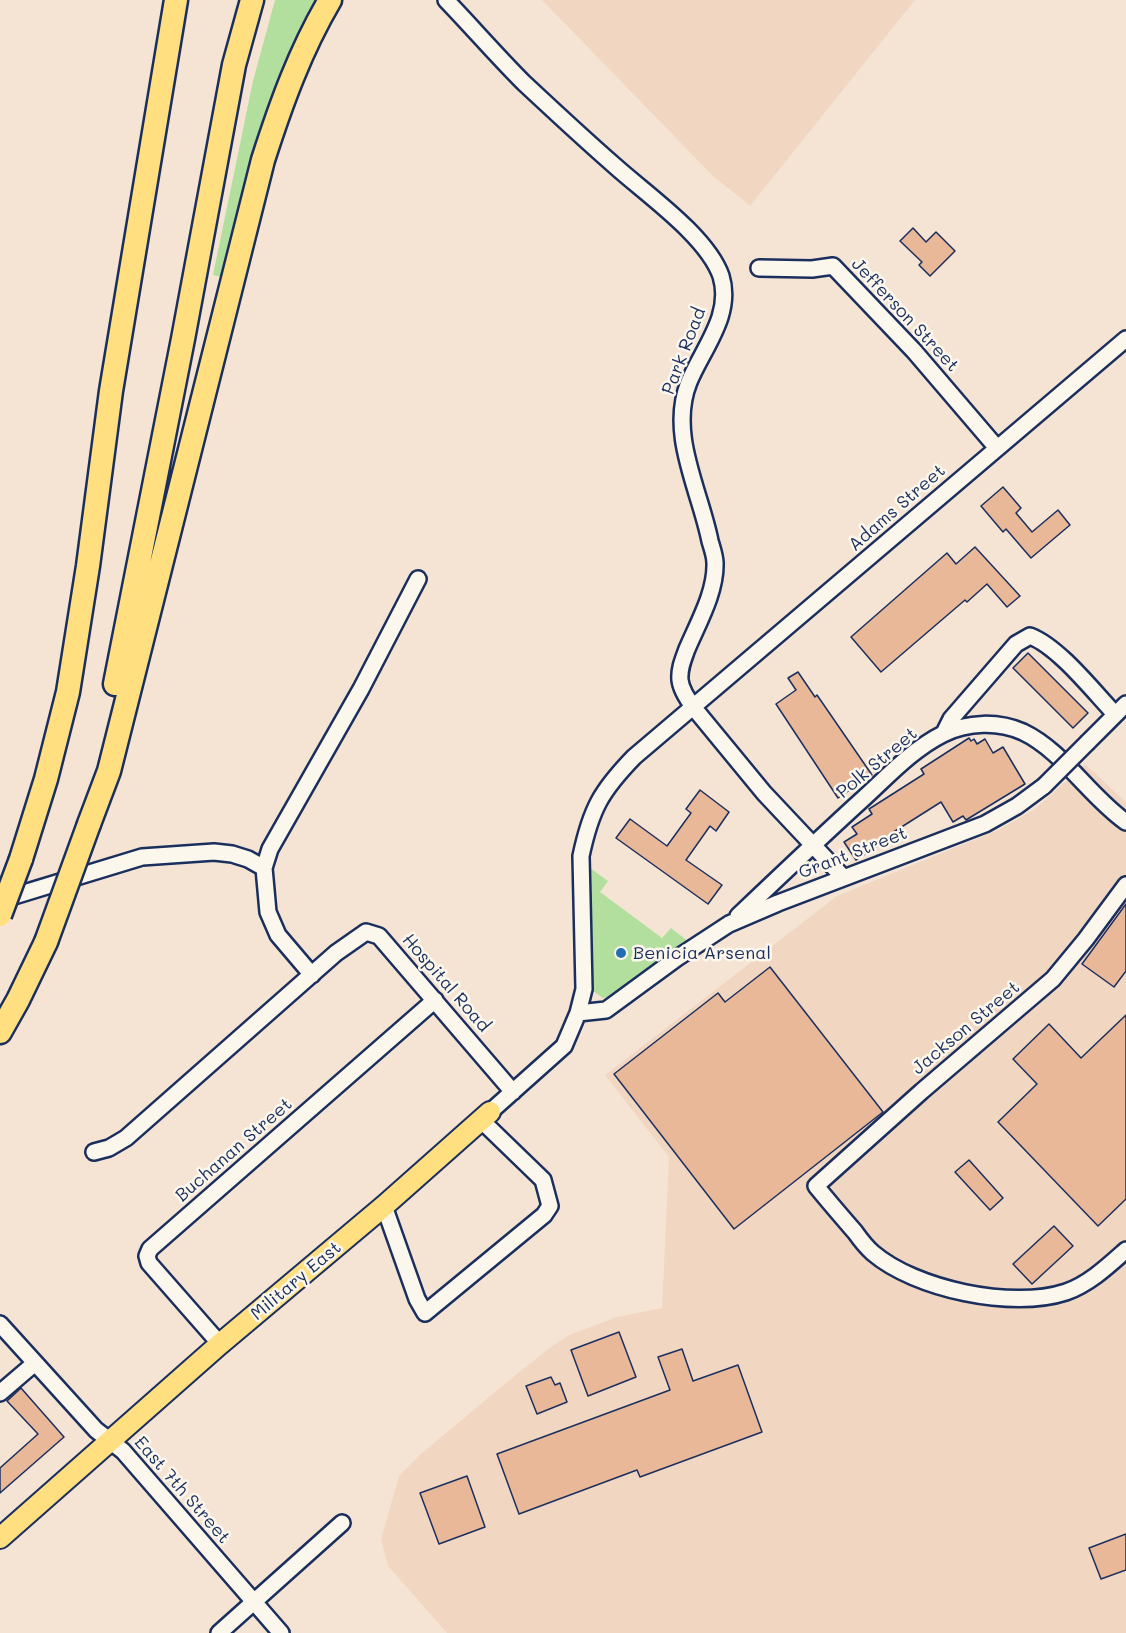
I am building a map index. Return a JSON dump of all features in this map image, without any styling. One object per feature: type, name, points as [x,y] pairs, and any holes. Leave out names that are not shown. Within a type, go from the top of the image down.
[{"type":"highway","points":[[132,259],[136,167],[160,0]]},
{"type":"highway","points":[[0,915],[21,859],[46,779],[68,692],[88,566],[111,391],[176,0]]},
{"type":"highway","points":[[89,824],[234,65],[252,0]]},
{"type":"highway","points":[[0,1032],[46,942],[109,771],[263,160],[280,107],[298,62],[325,8]]},
{"type":"main road","name":"Military East","points":[[0,1538],[220,1344],[384,1206],[486,1116]]},
{"type":"street","name":"Park Road","points":[[446,0],[523,81],[612,164],[693,234],[712,256],[721,277],[724,301],[720,320],[688,384],[683,407],[682,435],[705,516],[715,563],[709,595],[680,668],[680,682],[686,697],[694,708],[764,793],[843,877]]},
{"type":"street","name":"Jefferson Street","points":[[759,268],[812,269],[833,266],[914,351],[996,448]]},
{"type":"street","name":"Adams Street","points":[[694,708],[1126,339]]},
{"type":"street","points":[[94,1152],[109,1148],[126,1138],[312,975],[278,935],[272,924],[266,900],[264,868],[270,849],[361,689],[418,579]]},
{"type":"street","points":[[944,734],[951,719],[1016,644],[1030,636],[1044,643],[1121,709]]},
{"type":"street","points":[[578,1013],[584,988],[581,856],[584,838],[594,808],[610,782],[634,757],[694,708]]},
{"type":"street","name":"Grant Street","points":[[578,1013],[606,1010],[677,958],[729,924],[843,877],[985,824],[1017,806],[1044,786],[1121,709]]},
{"type":"street","name":"Polk Street","points":[[729,924],[918,749],[944,734],[970,726],[994,723],[1022,732],[1045,747],[1126,822]]},
{"type":"street","points":[[0,900],[142,857],[223,853],[248,859],[264,868]]},
{"type":"street","name":"Jackson Street","points":[[1126,885],[1053,979],[922,1091],[816,1186],[872,1252],[893,1267],[964,1293],[1025,1298],[1066,1292],[1097,1275],[1126,1250]]},
{"type":"street","name":"Hospital Road","points":[[312,975],[336,953],[366,932],[379,936],[513,1092]]},
{"type":"street","name":"Buchanan Street","points":[[220,1344],[149,1263],[147,1256],[150,1249],[435,1000]]},
{"type":"street","name":"Military East","points":[[486,1116],[564,1046],[578,1013]]},
{"type":"street","points":[[384,1206],[417,1299],[425,1313],[544,1215],[550,1206],[543,1180],[486,1116]]},
{"type":"street","name":"East 7th Street","points":[[0,1324],[96,1430],[123,1451],[281,1633]]},
{"type":"street","points":[[0,1393],[35,1363]]},
{"type":"street","points":[[219,1633],[342,1523]]},
{"type":"shaded area","points":[[542,0],[915,0],[750,206],[712,175]]},
{"type":"shaded area","points":[[1085,764],[1126,802],[1126,1633],[447,1633],[388,1566],[381,1539],[399,1476],[421,1454],[501,1387],[569,1335],[617,1317],[662,1308],[669,1157],[605,1075],[837,896],[998,830],[1035,809]]},
{"type":"green space","points":[[275,0],[319,0],[226,278],[213,275],[253,81]]},
{"type":"green space","points":[[590,868],[608,881],[600,892],[662,938],[671,928],[689,942],[603,998],[593,991]]},
{"type":"building","points":[[913,228],[926,242],[936,232],[955,251],[930,276],[919,265],[922,262],[900,241]]},
{"type":"building","points":[[1003,487],[1021,508],[1016,513],[1032,532],[1058,510],[1070,525],[1031,558],[1006,529],[1003,532],[981,506]]},
{"type":"building","points":[[975,547],[1020,596],[1007,607],[987,584],[881,672],[851,637],[947,553],[956,564]]},
{"type":"building","points":[[1028,653],[1088,713],[1073,728],[1013,668]]},
{"type":"building","points":[[798,672],[815,697],[817,695],[872,775],[838,798],[776,704],[796,690],[788,678]]},
{"type":"building","points":[[969,738],[971,741],[974,739],[977,744],[985,739],[993,753],[1003,747],[1025,784],[966,820],[963,816],[953,822],[941,802],[892,833],[894,835],[856,860],[844,842],[857,834],[852,827],[872,814],[869,809],[924,774],[921,769]]},
{"type":"building","points":[[700,790],[729,812],[716,831],[710,826],[686,860],[722,885],[708,904],[616,838],[630,819],[667,846],[691,813],[686,809]]},
{"type":"building","points":[[1126,904],[1126,971],[1114,987],[1082,964]]},
{"type":"building","points":[[770,967],[883,1112],[734,1229],[614,1074],[718,993],[725,1002]]},
{"type":"building","points":[[1126,1015],[1126,1199],[1098,1226],[998,1122],[1037,1084],[1013,1059],[1049,1024],[1081,1058]]},
{"type":"building","points":[[969,1160],[1003,1198],[990,1210],[955,1172]]},
{"type":"building","points":[[1054,1226],[1073,1246],[1032,1284],[1013,1264]]},
{"type":"building","points":[[619,1332],[636,1377],[588,1396],[571,1350]]},
{"type":"building","points":[[682,1349],[693,1381],[738,1365],[762,1432],[640,1477],[637,1470],[519,1514],[497,1454],[670,1390],[658,1357]]},
{"type":"building","points":[[551,1377],[555,1385],[560,1383],[567,1402],[537,1414],[526,1386]]},
{"type":"building","points":[[21,1388],[64,1437],[0,1493],[0,1468],[38,1434],[7,1401]]},
{"type":"building","points":[[467,1476],[485,1527],[439,1544],[420,1493]]},
{"type":"building","points":[[1126,1534],[1126,1570],[1101,1579],[1089,1548]]},
{"type":"place","name":"Benicia Arsenal","points":[[621,953]]}]
